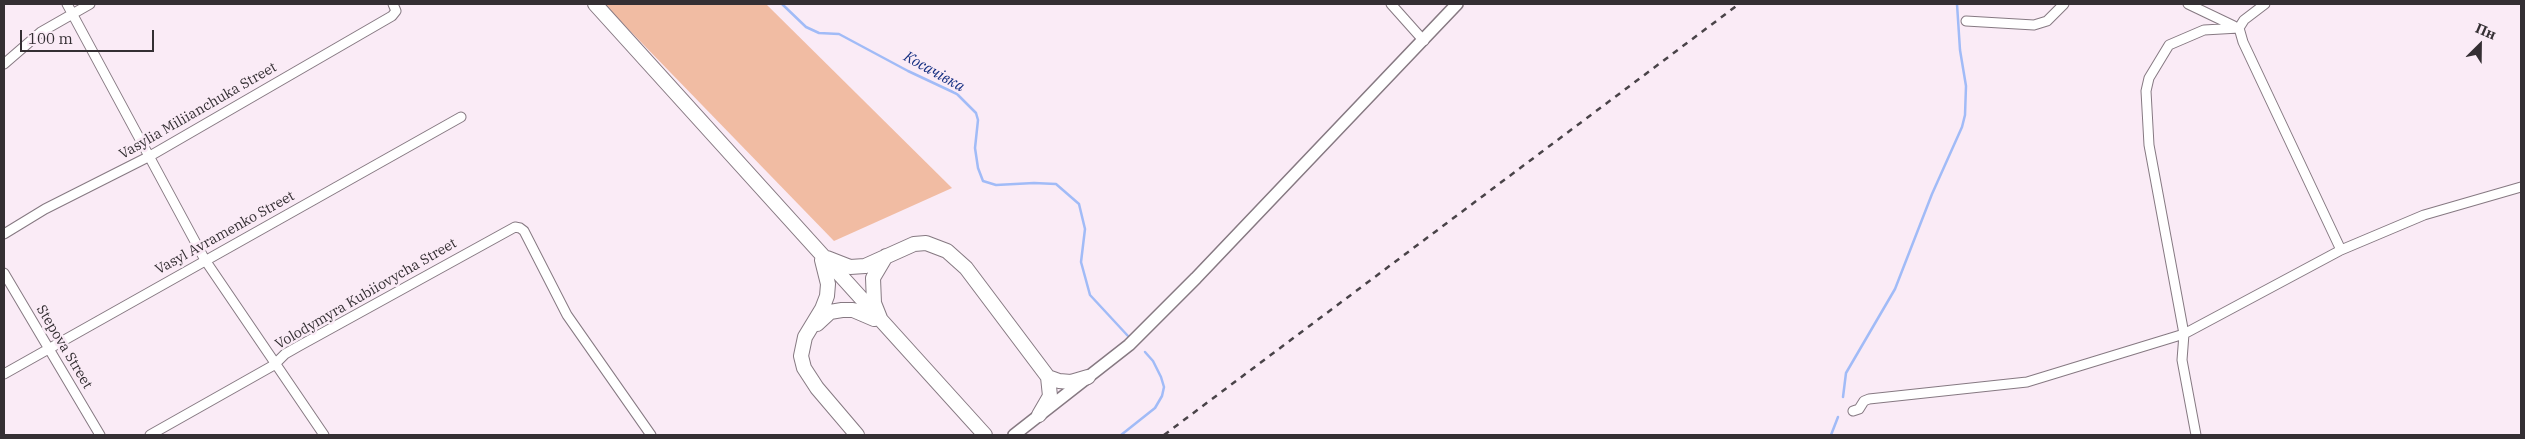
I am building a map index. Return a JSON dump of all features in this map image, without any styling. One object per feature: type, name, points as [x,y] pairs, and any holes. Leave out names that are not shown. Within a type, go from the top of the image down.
[{"type":"main road","points":[[594,4],[985,435]]},
{"type":"main road","points":[[819,253],[837,263],[850,267],[865,266],[914,244],[926,243],[938,246],[955,258],[966,268],[1048,377],[1050,396],[1039,415]]},
{"type":"main road","points":[[819,253],[828,284],[826,296],[822,309],[805,337],[800,356],[804,368],[817,388],[857,435]]},
{"type":"main road","points":[[883,324],[874,303],[873,278],[886,256]]},
{"type":"main road","points":[[805,337],[830,312],[842,310],[864,313],[883,324]]},
{"type":"main road","points":[[1048,377],[1059,381],[1071,382],[1088,377]]},
{"type":"street","points":[[66,4],[205,260],[274,365],[324,435]]},
{"type":"street","points":[[4,64],[34,37],[90,4]]},
{"type":"street","name":"Vasylia Miliianchuka Street","points":[[4,234],[44,209],[150,156],[392,16],[396,11],[393,4]]},
{"type":"street","points":[[1391,4],[1424,40]]},
{"type":"street","points":[[1014,435],[1128,345],[1457,4]]},
{"type":"street","points":[[1966,21],[2034,25],[2046,21],[2064,4]]},
{"type":"street","points":[[2188,4],[2239,28]]},
{"type":"street","points":[[2265,4],[2244,20],[2239,28],[2243,42],[2341,250]]},
{"type":"street","points":[[2196,435],[2182,360],[2184,334],[2149,145],[2146,91],[2149,78],[2169,45],[2204,30],[2239,28]]},
{"type":"street","name":"Vasyl Avramenko Street","points":[[4,374],[461,117]]},
{"type":"street","points":[[1853,411],[1859,409],[1864,401],[1869,399],[2027,382],[2184,334],[2341,250],[2424,215],[2521,187]]},
{"type":"street","name":"Volodymyra Kubiiovycha Street","points":[[150,435],[274,365],[285,354],[299,346],[510,228],[520,228],[567,315],[651,435]]},
{"type":"street","name":"Stepova Street","points":[[4,273],[51,349],[100,435]]},
{"type":"shaded area","points":[[604,4],[766,4],[952,188],[834,241]]},
{"type":"waterway","name":"Косачівка","points":[[782,4],[806,27],[819,33],[839,34],[908,71],[957,94],[976,113],[978,120],[975,148],[978,168],[983,181],[996,185],[1056,184],[1079,204],[1085,229],[1081,262],[1090,295],[1128,336]]},
{"type":"waterway","points":[[1843,397],[1846,373],[1895,289],[1932,194],[1962,127],[1965,115],[1966,86],[1960,50],[1957,4]]},
{"type":"waterway","name":"Косачівка","points":[[1121,435],[1155,408],[1162,396],[1164,387],[1161,377],[1153,361],[1145,352]]},
{"type":"waterway","points":[[1831,435],[1838,417]]},
{"type":"railway","points":[[1164,435],[1739,4]]}]
